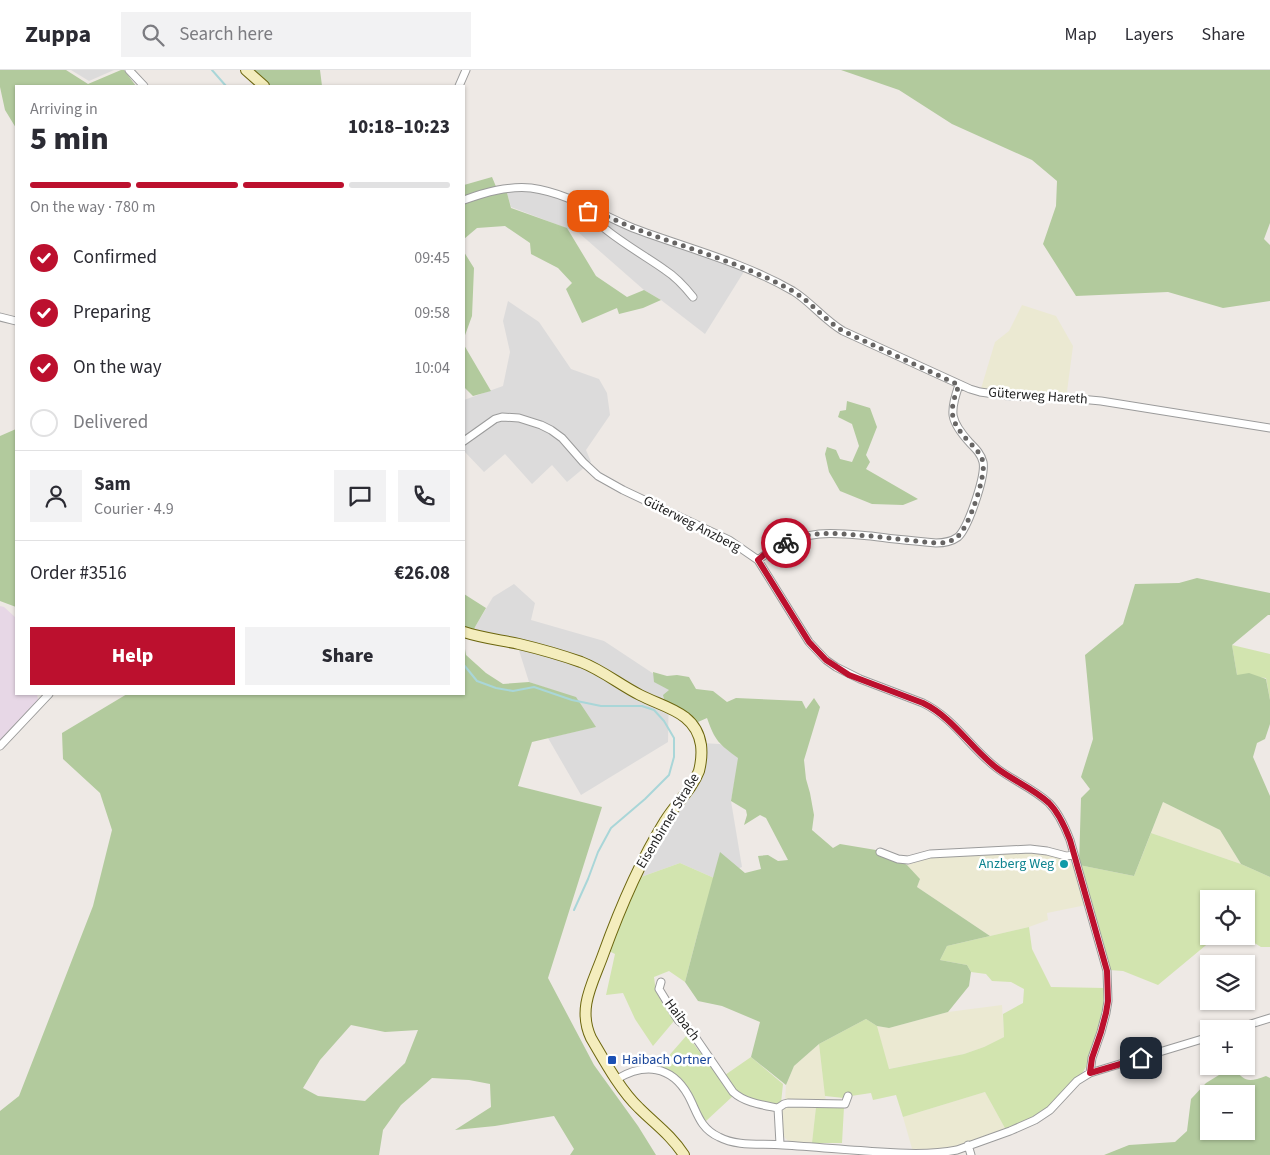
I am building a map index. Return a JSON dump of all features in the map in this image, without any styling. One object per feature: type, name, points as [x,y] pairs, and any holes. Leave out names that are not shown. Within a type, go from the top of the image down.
[{"type":"main road","points":[[246,70],[263,85]]},
{"type":"main road","name":"Eisenbirner Straße","points":[[465,632],[535,648],[592,667],[638,694],[681,714],[692,723],[699,734],[701,751],[699,771],[665,821],[625,898],[617,916],[584,1014],[587,1030],[629,1097],[638,1108],[663,1129],[684,1155]]},
{"type":"street","points":[[130,70],[143,85]]},
{"type":"street","points":[[459,85],[466,70]]},
{"type":"street","name":"Güterweg Hareth","points":[[465,200],[500,189],[529,188],[555,193],[616,221],[762,275],[802,296],[822,316],[843,331],[970,390],[994,395],[1101,401],[1270,428]]},
{"type":"street","points":[[587,207],[588,211],[600,224],[627,245],[664,268],[693,297]]},
{"type":"street","points":[[0,317],[15,321]]},
{"type":"street","points":[[758,560],[766,553],[790,541],[818,533],[839,533],[936,543],[951,541],[958,536],[963,531],[970,516],[982,481],[984,468],[978,451],[961,434],[952,416],[953,404],[959,385]]},
{"type":"street","name":"Güterweg Anzberg","points":[[465,440],[487,424],[502,417],[518,418],[541,425],[562,438],[598,476],[623,490],[729,540],[758,560],[809,642],[826,660],[849,675],[933,708],[994,766],[1049,804],[1065,826],[1106,963],[1108,981],[1106,1013],[1092,1058],[1090,1073]]},
{"type":"street","points":[[0,746],[48,695]]},
{"type":"street","points":[[880,852],[898,859],[908,860],[935,854],[1030,849],[1066,856],[1074,855]]},
{"type":"street","name":"Haibach","points":[[661,982],[659,989],[678,1020],[691,1032],[734,1092],[742,1098],[778,1108],[788,1103],[845,1104],[848,1096]]},
{"type":"street","points":[[1255,1023],[1270,1018]]},
{"type":"street","points":[[617,1079],[635,1070],[646,1068],[658,1070],[669,1075],[684,1089],[700,1121],[714,1135],[728,1141],[780,1144],[847,1153],[931,1155],[949,1152],[1010,1131],[1035,1120],[1050,1110],[1077,1081],[1090,1073],[1200,1040]]},
{"type":"street","points":[[778,1108],[780,1144]]},
{"type":"street","points":[[968,1145],[972,1155]]},
{"type":"shaded area","points":[[71,70],[114,70],[89,81]]},
{"type":"shaded area","points":[[506,189],[554,193],[745,270],[705,334],[661,300],[644,290],[579,233],[511,207]]},
{"type":"shaded area","points":[[508,301],[539,322],[571,369],[599,379],[607,393],[610,415],[586,450],[591,462],[567,482],[552,465],[532,484],[505,454],[484,472],[465,452],[465,400],[503,386],[510,352],[503,321]]},
{"type":"shaded area","points":[[1022,305],[1056,316],[1073,346],[1066,399],[980,392],[995,342],[1009,331]]},
{"type":"shaded area","points":[[514,584],[535,603],[531,620],[604,641],[669,684],[668,742],[581,795],[548,738],[595,727],[576,698],[529,682],[517,644],[472,635],[493,597]]},
{"type":"shaded area","points":[[0,606],[4,607],[15,617],[15,695],[37,695],[39,705],[0,747]]},
{"type":"shaded area","points":[[701,743],[720,744],[739,758],[731,801],[742,867],[714,878],[680,863],[641,877],[636,875],[695,779]]},
{"type":"shaded area","points":[[1163,802],[1220,830],[1241,864],[1151,833]]},
{"type":"shaded area","points":[[1037,852],[1064,859],[1074,866],[1086,905],[1047,913],[1048,920],[1029,927],[990,936],[917,887],[920,879],[907,865],[930,857]]},
{"type":"shaded area","points":[[1002,1005],[1004,1037],[964,1054],[888,1069],[877,1026],[889,1028],[948,1012]]},
{"type":"shaded area","points":[[819,1044],[826,1102],[785,1102],[786,1085],[794,1066]]},
{"type":"shaded area","points":[[985,1092],[1006,1130],[944,1150],[913,1152],[903,1117]]},
{"type":"shaded area","points":[[785,1107],[816,1107],[812,1145],[791,1143],[785,1138],[782,1131],[781,1113]]},
{"type":"green space","points":[[0,70],[66,70],[88,84],[124,70],[135,85],[15,85],[15,126],[5,110],[0,87]]},
{"type":"green space","points":[[254,70],[320,70],[322,85],[267,85]]},
{"type":"green space","points":[[841,70],[1270,70],[1270,223],[1264,239],[1270,245],[1270,301],[1223,308],[1168,292],[1076,296],[1043,244],[1056,206],[1057,181],[1032,160],[952,124],[899,90]]},
{"type":"green space","points":[[492,177],[497,189],[506,189],[511,208],[567,228],[596,276],[627,297],[644,290],[661,300],[643,308],[619,314],[617,308],[582,323],[566,289],[572,283],[558,268],[531,254],[530,243],[505,226],[477,228],[465,238],[465,185]]},
{"type":"green space","points":[[465,254],[474,268],[472,316],[465,335]]},
{"type":"green space","points":[[465,347],[491,391],[473,396],[465,388]]},
{"type":"green space","points":[[847,401],[870,408],[877,427],[866,455],[870,462],[866,469],[918,499],[903,505],[872,504],[840,491],[829,472],[825,454],[827,447],[836,450],[840,459],[852,462],[859,446],[852,424],[838,417],[840,411],[846,410]]},
{"type":"green space","points":[[15,429],[15,607],[0,601],[0,436]]},
{"type":"green space","points":[[1197,578],[1270,593],[1270,615],[1232,645],[1237,675],[1249,673],[1266,679],[1270,700],[1270,724],[1265,739],[1257,743],[1253,757],[1270,796],[1270,877],[1241,864],[1220,830],[1163,802],[1134,876],[1079,865],[1081,798],[1090,789],[1081,777],[1093,739],[1085,655],[1123,624],[1135,584],[1179,583]]},
{"type":"green space","points":[[465,595],[486,608],[472,635],[465,632]]},
{"type":"green space","points":[[1232,645],[1270,654],[1270,700],[1266,678],[1237,675]]},
{"type":"green space","points":[[465,649],[466,655],[486,673],[503,684],[529,682],[576,697],[596,727],[532,742],[518,786],[602,807],[548,978],[594,1065],[638,1126],[656,1155],[570,1155],[574,1149],[554,1116],[495,1126],[455,1130],[491,1107],[490,1084],[469,1080],[432,1078],[401,1105],[383,1130],[379,1155],[0,1155],[0,1111],[19,1096],[93,906],[112,830],[100,793],[63,759],[62,733],[125,695],[465,695]],"holes":[[[351,1025],[385,1032],[418,1030],[405,1063],[365,1101],[318,1096],[303,1088],[320,1060]]]},
{"type":"green space","points":[[653,672],[667,676],[689,677],[696,689],[713,691],[727,702],[736,698],[802,701],[806,709],[814,698],[820,707],[804,760],[814,815],[812,830],[833,848],[840,844],[882,851],[907,865],[920,879],[917,887],[990,936],[947,946],[940,960],[967,965],[971,972],[969,986],[948,1012],[889,1028],[877,1026],[866,1019],[819,1044],[794,1066],[786,1085],[751,1057],[760,1022],[722,1006],[698,1001],[685,982],[720,852],[745,873],[761,869],[758,856],[768,855],[778,861],[788,860],[766,818],[760,815],[744,825],[747,815],[746,810],[731,801],[738,758],[718,741],[707,718],[698,722],[665,703],[663,695],[669,690],[654,682]]},
{"type":"green space","points":[[1151,833],[1241,864],[1270,877],[1270,947],[1261,947],[1255,943],[1255,890],[1200,890],[1200,945],[1206,945],[1158,985],[1123,971],[1109,970],[1079,865],[1134,876]]},
{"type":"green space","points":[[680,863],[714,878],[685,982],[669,971],[654,977],[656,992],[674,1021],[653,1046],[635,1019],[623,993],[606,995],[615,954],[609,951],[630,897],[641,877]]},
{"type":"green space","points":[[1029,927],[1032,949],[1051,987],[1105,988],[1104,1013],[1086,1067],[1080,1077],[1039,1115],[1006,1130],[985,1092],[903,1117],[896,1095],[873,1100],[871,1093],[851,1096],[850,1093],[846,1093],[844,1098],[825,1096],[819,1044],[866,1019],[877,1026],[889,1069],[964,1054],[1004,1037],[1003,1014],[1023,1003],[1024,989],[1011,982],[992,981],[986,974],[971,972],[967,965],[940,960],[947,946]]},
{"type":"green space","points":[[687,1035],[733,1096],[706,1121],[694,1102],[659,1067]]},
{"type":"green space","points":[[751,1057],[783,1084],[781,1103],[772,1106],[737,1093],[725,1075]]},
{"type":"green space","points":[[1219,1075],[1240,1075],[1250,1080],[1266,1076],[1270,1078],[1270,1155],[1104,1155],[1129,1145],[1175,1142],[1187,1131],[1191,1099],[1200,1089],[1200,1140],[1255,1140],[1255,1085],[1204,1085]]},
{"type":"green space","points":[[816,1107],[844,1107],[842,1143],[812,1143]]},
{"type":"waterway","points":[[212,70],[225,85]]},
{"type":"waterway","points":[[465,666],[477,681],[496,688],[513,691],[534,687],[572,700],[601,706],[642,706],[654,710],[664,721],[674,738],[674,757],[669,775],[645,799],[611,828],[598,852],[574,910]]},
{"type":"way so far","points":[[588,211],[587,207],[616,221],[762,275],[802,296],[822,316],[843,331],[959,385],[954,398],[952,416],[961,434],[978,451],[984,468],[982,481],[967,524],[958,536],[951,541],[936,543],[839,533],[818,533],[799,537],[786,543]]},
{"type":"place","name":"Anzberg Weg","points":[[1064,864]]},
{"type":"place","name":"Haibach Ortner","points":[[612,1060]]},
{"type":"route","points":[[786,543],[766,553],[758,560],[809,642],[817,651],[826,660],[849,675],[933,708],[953,724],[998,770],[1040,796],[1058,815],[1065,826],[1070,840],[1107,971],[1108,1001],[1101,1032],[1092,1058],[1090,1073],[1141,1058]]}]
